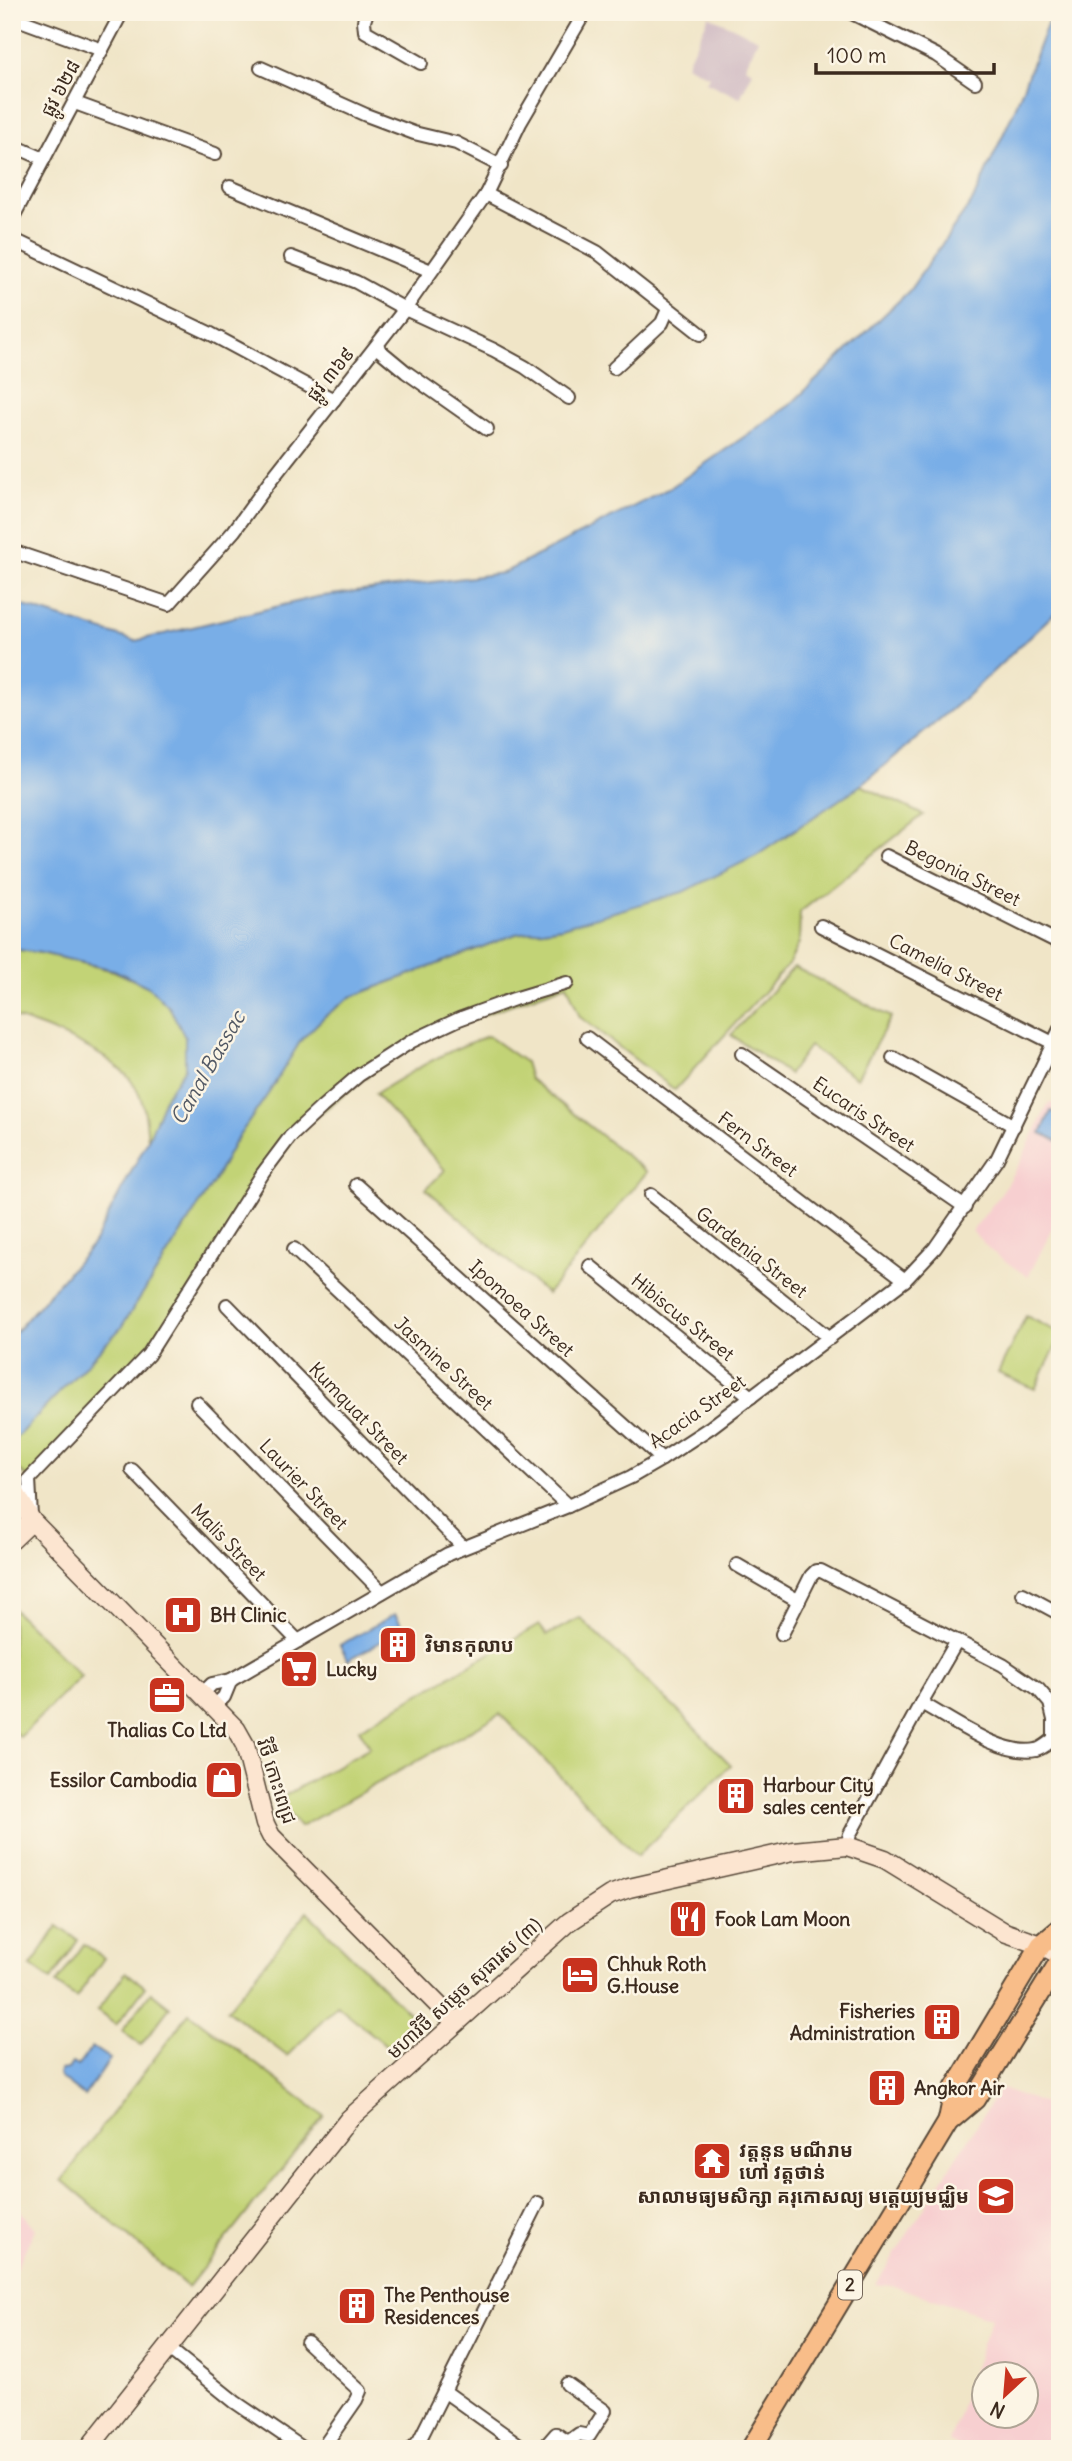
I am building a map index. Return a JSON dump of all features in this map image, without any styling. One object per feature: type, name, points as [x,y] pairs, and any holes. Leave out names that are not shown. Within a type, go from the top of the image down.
[{"type":"main road","name":"វិថី កោះពេជ្រ","points":[[13,1488],[32,1521],[236,1730],[245,1745],[265,1824],[271,1836],[456,2023]]},
{"type":"main road","name":"វិថី កោះពេជ្រ","points":[[12,1510],[32,1521]]},
{"type":"main road","points":[[12,1540],[32,1521]]},
{"type":"main road","name":"មហាវិថី សម្តេច សុធារស (៣)","points":[[89,2448],[349,2119],[569,1922],[610,1895],[629,1888],[793,1851],[847,1846],[885,1859],[1058,1965]]},
{"type":"main road","name":"2","points":[[948,2122],[955,2088],[1037,1953],[1060,1929]]},
{"type":"main road","name":"2","points":[[751,2449],[948,2122],[975,2099],[1058,1965]]},
{"type":"street","name":"ផ្លូវ ៦២៨","points":[[12,219],[122,12]]},
{"type":"street","points":[[367,12],[365,31],[421,63]]},
{"type":"street","name":"ផ្លូវ ៣៦៩","points":[[12,551],[169,604],[234,531],[271,480],[377,348],[486,194],[520,123],[585,12]]},
{"type":"street","points":[[850,12],[936,55],[975,82]]},
{"type":"street","points":[[12,17],[102,50]]},
{"type":"street","points":[[261,68],[366,115],[414,133],[456,144],[501,166]]},
{"type":"street","points":[[75,103],[215,154]]},
{"type":"street","points":[[12,145],[44,159]]},
{"type":"street","points":[[230,187],[431,271]]},
{"type":"street","points":[[486,194],[597,252],[701,334]]},
{"type":"street","points":[[12,239],[211,334],[334,400]]},
{"type":"street","points":[[291,257],[338,274],[405,309],[494,350],[569,398]]},
{"type":"street","points":[[614,368],[662,323],[668,309]]},
{"type":"street","points":[[377,348],[406,372],[487,429]]},
{"type":"street","name":"Begonia Street","points":[[886,856],[1060,943]]},
{"type":"street","name":"Camelia Street","points":[[821,926],[1053,1043]]},
{"type":"street","points":[[32,1521],[29,1479],[148,1355],[239,1208],[290,1137],[359,1075],[412,1041],[459,1019],[567,983]]},
{"type":"street","name":"Acacia Street","points":[[208,1700],[224,1697],[230,1680],[463,1547],[568,1506],[631,1477],[662,1459],[751,1397],[905,1280],[935,1248],[997,1159],[1060,1029]]},
{"type":"street","name":"Fern Street","points":[[587,1038],[905,1280]]},
{"type":"street","name":"Eucaris Street","points":[[742,1054],[965,1207]]},
{"type":"street","points":[[893,1058],[1014,1126]]},
{"type":"street","name":"Ipomoea Street","points":[[356,1185],[662,1459]]},
{"type":"street","name":"Gardenia Street","points":[[651,1195],[830,1338]]},
{"type":"street","name":"Jasmine Street","points":[[294,1249],[568,1506]]},
{"type":"street","name":"Hibiscus Street","points":[[590,1266],[751,1397]]},
{"type":"street","name":"Kumquat Street","points":[[227,1305],[463,1547]]},
{"type":"street","name":"Laurier Street","points":[[197,1403],[382,1592]]},
{"type":"street","name":"Malis Street","points":[[132,1470],[298,1641]]},
{"type":"street","points":[[737,1565],[799,1601]]},
{"type":"street","points":[[782,1634],[811,1576],[816,1571],[821,1572],[1003,1665],[1038,1689],[1050,1703],[1057,1741],[1039,1750],[1021,1752],[1002,1748],[921,1703]]},
{"type":"street","points":[[1023,1594],[1060,1614]]},
{"type":"street","points":[[847,1846],[850,1834],[957,1641]]},
{"type":"street","points":[[412,2449],[419,2441],[538,2203]]},
{"type":"street","points":[[307,2342],[360,2391],[322,2449]]},
{"type":"street","points":[[168,2348],[235,2402],[304,2449]]},
{"type":"street","points":[[543,2449],[556,2434],[568,2442],[579,2434],[589,2436],[605,2411],[568,2384]]},
{"type":"street","points":[[444,2391],[525,2449]]},
{"type":"shaded area","points":[[709,16],[758,39],[745,67],[753,71],[740,98],[706,82],[709,76],[686,65]]},
{"type":"shaded area","points":[[1049,1102],[1060,1107],[1060,1214],[1028,1277],[991,1251],[972,1231],[1000,1195],[1021,1160]]},
{"type":"shaded area","name":"សាលាមធ្យមសិក្សា គរុកោសល្យ មត្តេយ្យមជ្ឈិម","points":[[1000,2088],[1060,2109],[1060,2449],[968,2449],[949,2442],[970,2380],[970,2430],[1040,2430],[1040,2360],[977,2360],[991,2318],[897,2287],[876,2284]]},
{"type":"shaded area","points":[[12,2200],[35,2229],[12,2277]]},
{"type":"green space","points":[[861,785],[923,815],[800,912],[799,943],[789,964],[675,1090],[580,1017],[567,984],[412,1041],[290,1137],[148,1355],[29,1479],[12,1463],[12,1442],[120,1329],[214,1181],[234,1143],[301,1040],[325,1016],[351,997],[516,934],[562,927],[756,856]]},
{"type":"green space","points":[[12,949],[41,953],[114,971],[149,987],[170,1008],[185,1037],[185,1068],[166,1096],[148,1140],[140,1096],[122,1071],[77,1042],[12,1017]]},
{"type":"green space","points":[[794,967],[891,1017],[857,1078],[809,1046],[789,1074],[731,1035]]},
{"type":"green space","points":[[488,1036],[525,1062],[530,1079],[647,1172],[547,1294],[426,1189],[445,1170],[375,1094],[444,1054]]},
{"type":"green space","points":[[1026,1316],[1060,1333],[1035,1389],[998,1373]]},
{"type":"green space","points":[[12,1608],[81,1676],[20,1737],[12,1730]]},
{"type":"green space","points":[[580,1618],[731,1765],[637,1856],[500,1714],[300,1827],[277,1800],[370,1747],[359,1729],[539,1625],[547,1635]]},
{"type":"green space","points":[[307,1912],[420,2024],[392,2050],[337,2005],[287,2056],[227,2010]]},
{"type":"green space","points":[[58,1926],[78,1940],[51,1980],[31,1966]]},
{"type":"green space","points":[[84,1944],[104,1958],[76,1998],[56,1984]]},
{"type":"green space","points":[[126,1972],[145,1987],[116,2025],[97,2011]]},
{"type":"green space","points":[[151,1992],[170,2007],[141,2045],[122,2031]]},
{"type":"green space","points":[[189,2013],[324,2116],[188,2287],[62,2180]]},
{"type":"water","name":"Canal Bassac","points":[[1052,12],[1060,12],[1060,608],[965,698],[861,785],[756,856],[683,892],[562,927],[516,934],[351,997],[325,1016],[301,1040],[234,1143],[214,1181],[120,1329],[12,1442],[12,1336],[93,1244],[148,1140],[166,1096],[185,1068],[185,1037],[170,1008],[149,987],[114,970],[12,949],[12,602],[135,641],[316,597],[503,573],[670,488],[790,405],[909,291],[973,200],[1014,111]]},
{"type":"water","points":[[1051,1111],[1060,1115],[1060,1142],[1041,1133]]},
{"type":"water","points":[[395,1614],[404,1629],[348,1660],[340,1645]]},
{"type":"water","points":[[92,2047],[110,2059],[84,2096],[60,2078],[59,2074],[72,2063],[78,2066]]},
{"type":"place","name":"BH Clinic","points":[[183,1615]]},
{"type":"place","name":"វិមានកុលាប","points":[[398,1645]]},
{"type":"place","name":"Lucky","points":[[299,1669]]},
{"type":"place","name":"Thalias Co Ltd","points":[[167,1695]]},
{"type":"place","name":"Essilor Cambodia","points":[[224,1780]]},
{"type":"place","name":"Harbour City sales center","points":[[736,1796]]},
{"type":"place","name":"Fook Lam Moon","points":[[688,1919]]},
{"type":"place","name":"Chhuk Roth G.House","points":[[580,1975]]},
{"type":"place","name":"Fisheries Administration","points":[[942,2022]]},
{"type":"place","name":"Angkor Air","points":[[887,2088]]},
{"type":"place","name":"វត្តនួន មណីរាម ហៅ វត្តថាន់","points":[[712,2161]]},
{"type":"place","name":"សាលាមធ្យមសិក្សា គរុកោសល្យ មត្តេយ្យមជ្ឈិម","points":[[996,2196]]},
{"type":"place","name":"The Penthouse Residences","points":[[357,2306]]}]
